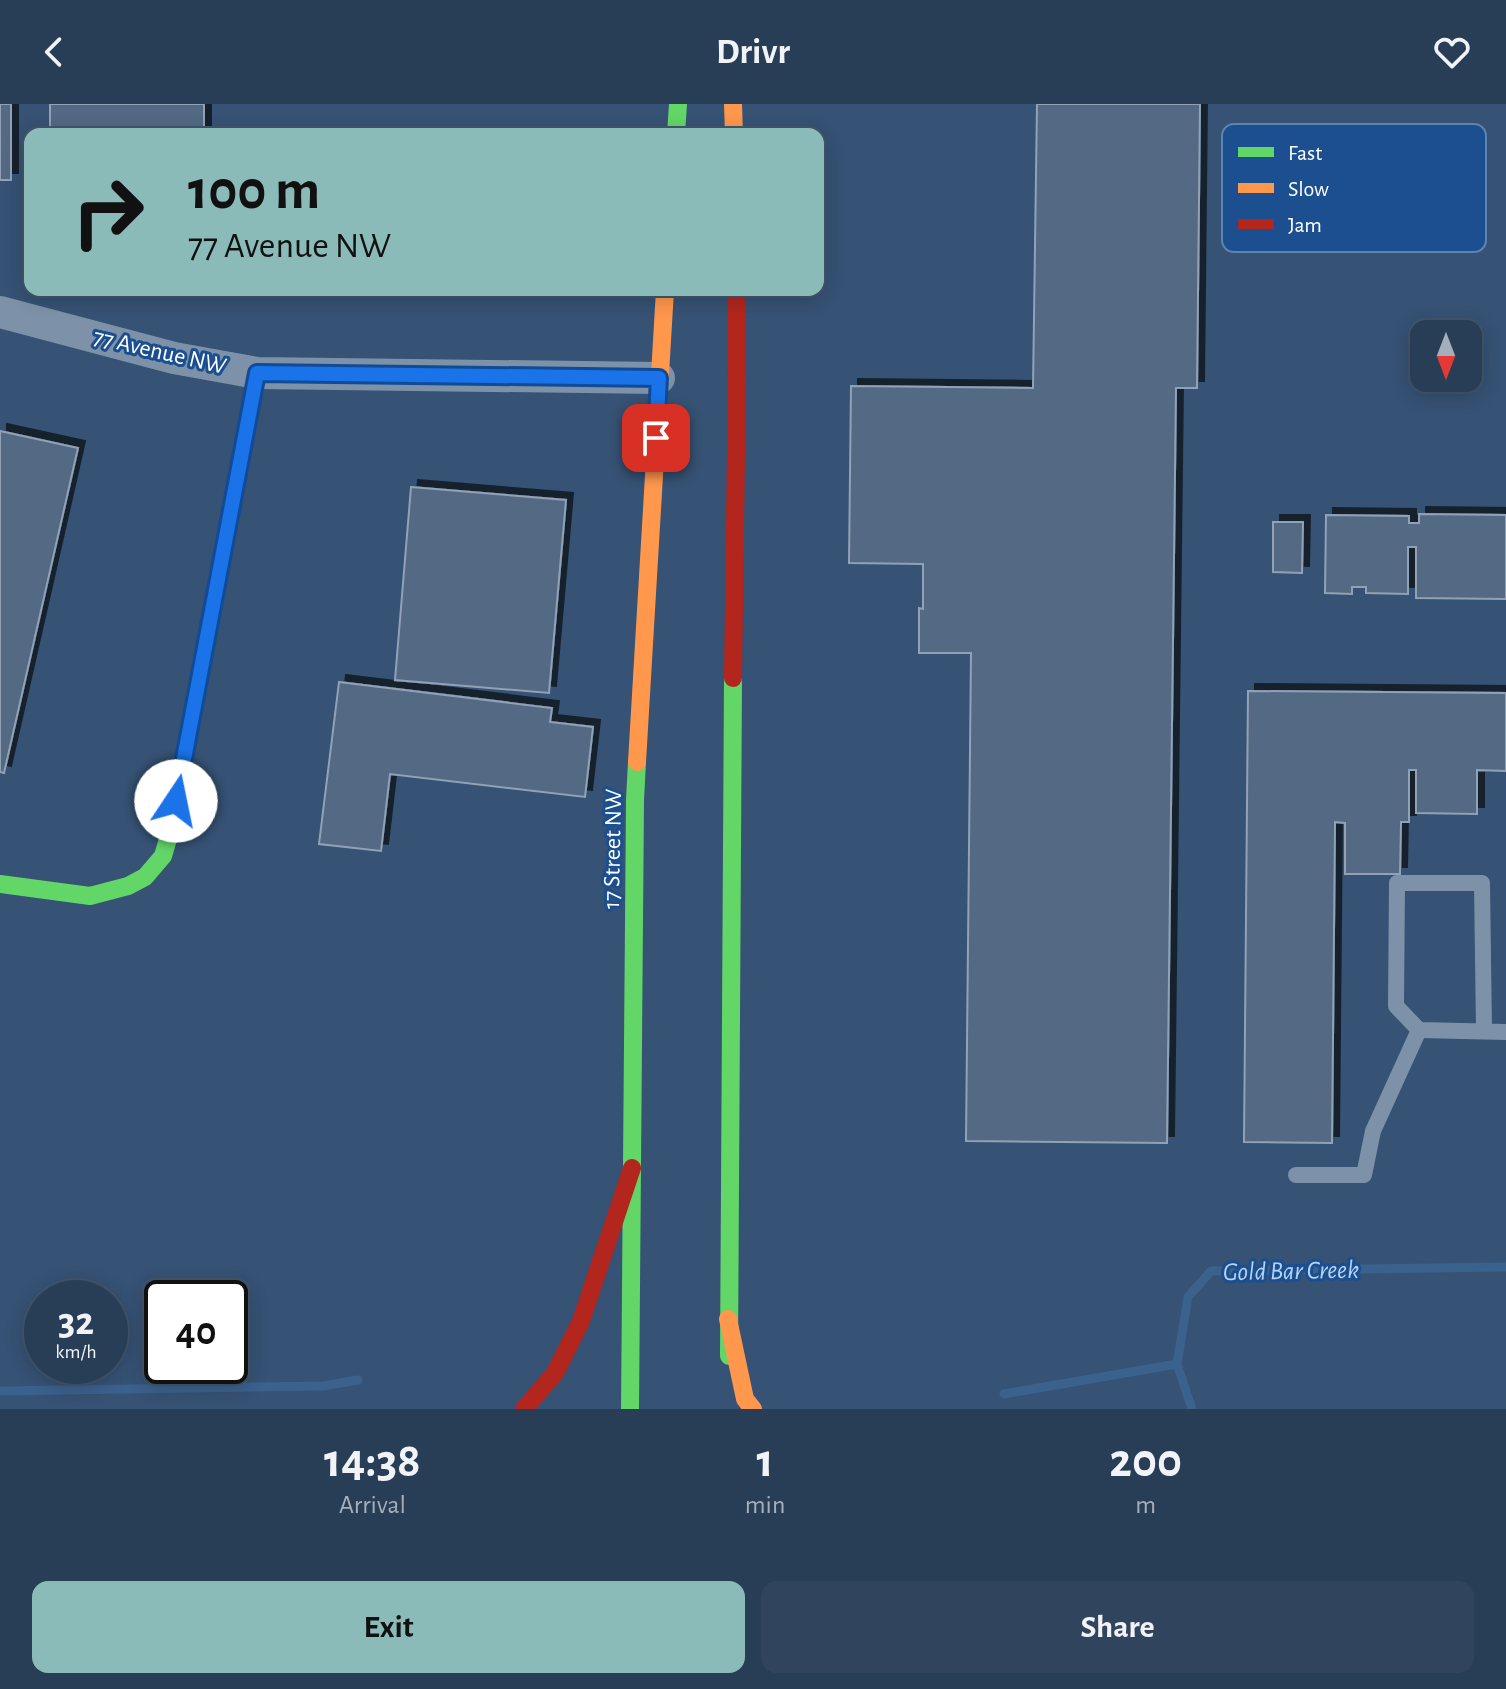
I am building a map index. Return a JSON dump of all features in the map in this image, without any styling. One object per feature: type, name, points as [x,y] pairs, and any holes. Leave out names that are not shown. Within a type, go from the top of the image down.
[{"type":"main road","points":[[676,128],[678,104]]},
{"type":"main road","points":[[733,104],[734,128]]},
{"type":"main road","name":"17 Street NW","points":[[630,1409],[635,800],[665,296]]},
{"type":"main road","points":[[729,1409],[736,296]]},
{"type":"main road","points":[[0,884],[90,896],[128,886],[145,877],[163,856],[257,373]]},
{"type":"main road","points":[[524,1409],[555,1373],[581,1321],[632,1168]]},
{"type":"main road","points":[[728,1319],[745,1399],[753,1409]]},
{"type":"street","name":"77 Avenue NW","points":[[0,312],[174,358],[257,373],[659,378]]},
{"type":"lane","points":[[1484,1031],[1482,883],[1397,883],[1396,1006],[1419,1030],[1506,1032]]},
{"type":"lane","points":[[1296,1175],[1364,1175],[1373,1131],[1419,1030]]},
{"type":"building","points":[[0,104],[11,104],[11,180],[0,180]]},
{"type":"building","points":[[50,104],[204,104],[204,128],[50,128]]},
{"type":"building","points":[[1037,104],[1200,104],[1197,388],[1176,388],[1167,1143],[966,1141],[971,653],[919,653],[923,564],[849,563],[851,386],[1033,388]]},
{"type":"building","points":[[0,431],[78,448],[4,773],[0,772]]},
{"type":"building","points":[[411,487],[566,500],[549,693],[395,680]]},
{"type":"building","points":[[1419,514],[1506,515],[1506,599],[1416,598],[1416,547],[1408,547],[1408,594],[1366,593],[1366,587],[1352,587],[1352,594],[1325,593],[1326,515],[1409,516],[1409,523],[1419,523]]},
{"type":"building","points":[[1273,522],[1303,522],[1302,573],[1273,572]]},
{"type":"building","points":[[339,682],[552,708],[550,722],[593,727],[585,797],[390,774],[381,851],[319,844]]},
{"type":"building","points":[[1248,691],[1506,693],[1506,771],[1477,770],[1477,814],[1416,813],[1416,770],[1409,770],[1409,822],[1401,822],[1400,874],[1345,874],[1345,823],[1335,822],[1332,1143],[1244,1142]]},
{"type":"waterway","name":"Gold Bar Creek","points":[[1004,1394],[1177,1364],[1188,1297],[1211,1271],[1506,1267]]},
{"type":"waterway","points":[[1177,1364],[1192,1409]]},
{"type":"waterway","name":"Gold Bar Creek","points":[[0,1391],[323,1386],[358,1380]]},
{"type":"traffic: fast","points":[[676,128],[678,104]]},
{"type":"traffic: fast","points":[[0,884],[90,896],[128,886],[145,877],[163,856],[257,373]]},
{"type":"traffic: fast","points":[[729,1356],[733,678]]},
{"type":"traffic: fast","points":[[630,1409],[637,762]]},
{"type":"traffic: slow","points":[[733,104],[734,128]]},
{"type":"traffic: slow","points":[[637,762],[665,296]]},
{"type":"traffic: slow","points":[[728,1319],[745,1399],[753,1409]]},
{"type":"traffic: jam","points":[[733,678],[736,296]]},
{"type":"traffic: jam","points":[[524,1409],[555,1373],[581,1321],[632,1168]]},
{"type":"route","points":[[176,801],[257,373],[659,378],[656,438]]}]
